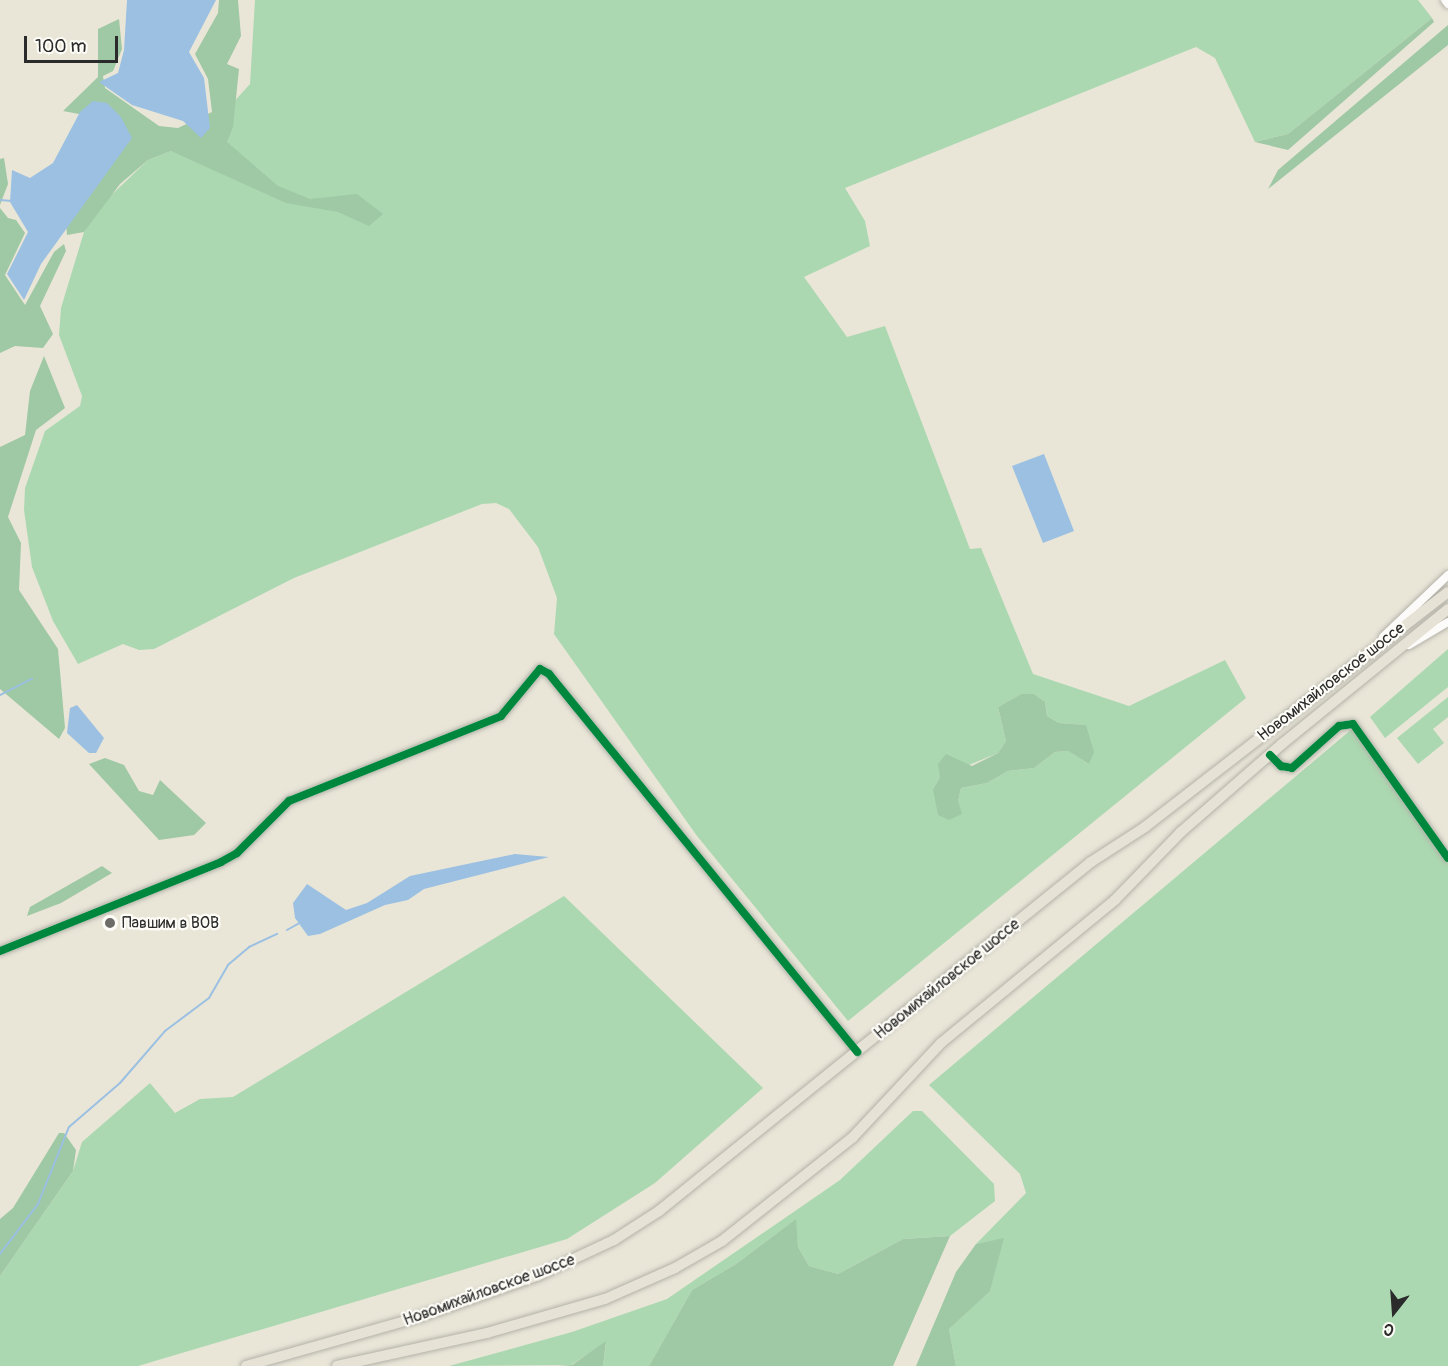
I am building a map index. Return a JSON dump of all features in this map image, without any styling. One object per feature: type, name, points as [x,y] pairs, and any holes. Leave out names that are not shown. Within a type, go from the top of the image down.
[{"type":"main road","name":"Новомихайловское шоссе","points":[[246,1366],[419,1317],[537,1276],[614,1240],[705,1176],[1090,862],[1159,817],[1374,647],[1448,592]]},
{"type":"main road","name":"Новомихайловское шоссе","points":[[337,1366],[487,1333],[605,1299],[675,1269],[722,1241],[853,1137],[941,1043],[1115,900],[1181,832],[1270,755],[1448,609]]},
{"type":"street","points":[[1445,0],[1448,4]]},
{"type":"street","points":[[1374,647],[1448,575]]},
{"type":"street","points":[[1383,661],[1448,622]]},
{"type":"street","points":[[1,949],[221,862],[237,853],[289,801],[501,716],[540,669],[549,674],[857,1052]]},
{"type":"street","points":[[1270,755],[1281,766],[1292,768],[1340,726],[1353,724],[1448,858]]},
{"type":"green space","points":[[219,0],[238,0],[241,36],[227,64],[239,69],[233,127],[227,142],[278,186],[310,199],[357,194],[383,214],[369,226],[338,212],[286,203],[171,151],[148,160],[120,184],[84,232],[67,235],[66,222],[96,106],[79,114],[63,111],[98,77],[98,29],[119,19],[122,49],[113,71],[103,76],[105,88],[159,126],[178,128],[212,112],[208,79],[195,54],[218,13]]},
{"type":"green space","points":[[255,0],[1418,0],[1432,18],[1288,134],[1255,142],[1215,58],[1196,47],[845,188],[865,221],[870,246],[804,277],[847,337],[885,326],[970,549],[981,548],[1033,674],[1129,706],[1225,660],[1246,698],[848,1021],[697,836],[554,634],[557,598],[538,547],[509,509],[496,503],[482,504],[294,578],[154,649],[139,650],[123,644],[78,664],[53,621],[32,567],[24,510],[25,488],[45,431],[80,406],[82,396],[59,335],[61,308],[84,232],[102,204],[148,160],[171,151],[195,159],[210,128],[250,84]],"holes":[[[1021,694],[1034,694],[1045,702],[1047,716],[1059,723],[1085,725],[1089,764],[1068,751],[1055,752],[1034,768],[1008,771],[987,783],[961,788],[958,801],[933,789],[940,777],[998,753],[1006,741],[998,707]]]},
{"type":"green space","points":[[1432,18],[1434,22],[1288,150],[1255,142],[1288,134]]},
{"type":"green space","points":[[1448,25],[1448,45],[1268,189],[1278,170]]},
{"type":"green space","points":[[4,158],[8,184],[0,205],[0,159]]},
{"type":"green space","points":[[0,208],[8,218],[16,220],[25,233],[5,275],[25,305],[54,252],[64,244],[66,251],[40,306],[53,334],[43,348],[15,346],[0,353]]},
{"type":"green space","points":[[44,356],[65,408],[36,430],[8,517],[21,543],[19,590],[58,649],[65,728],[59,739],[0,689],[0,447],[25,435],[30,391]]},
{"type":"green space","points":[[1448,649],[1448,687],[1385,738],[1370,717]]},
{"type":"green space","points":[[1021,694],[1034,694],[1045,702],[1047,716],[1059,723],[1086,725],[1094,752],[1089,764],[1068,751],[1055,752],[1034,768],[1008,771],[987,783],[961,788],[958,801],[962,814],[949,820],[938,815],[933,789],[940,777],[938,764],[946,754],[972,766],[998,753],[1006,741],[998,707]]},
{"type":"green space","points":[[1448,697],[1448,717],[1433,729],[1444,743],[1418,764],[1397,738]]},
{"type":"green space","points":[[1352,729],[1448,863],[1448,1366],[956,1366],[949,1329],[990,1290],[1003,1239],[976,1244],[1026,1193],[1020,1174],[929,1085]]},
{"type":"green space","points":[[105,758],[124,765],[139,791],[153,795],[160,780],[206,823],[194,835],[159,840],[89,764]]},
{"type":"green space","points":[[102,866],[112,873],[61,903],[27,916],[30,907]]},
{"type":"green space","points":[[564,896],[763,1088],[655,1183],[567,1239],[138,1366],[0,1366],[0,1276],[73,1171],[82,1142],[150,1083],[175,1113],[200,1099],[233,1097]]},
{"type":"green space","points":[[913,1111],[922,1111],[994,1184],[995,1201],[950,1236],[903,1239],[838,1274],[809,1266],[798,1247],[795,1220],[736,1264],[692,1290],[649,1366],[603,1366],[606,1342],[571,1365],[449,1366],[572,1332],[667,1299],[840,1180]]},
{"type":"green space","points":[[59,1133],[64,1133],[76,1150],[73,1171],[0,1276],[0,1219],[13,1208]]},
{"type":"green space","points":[[796,1219],[798,1247],[809,1266],[838,1274],[903,1239],[950,1236],[893,1366],[649,1366],[692,1290],[736,1264]]},
{"type":"green space","points":[[1004,1238],[990,1291],[949,1329],[956,1366],[916,1366],[956,1272],[976,1244]]},
{"type":"green space","points":[[606,1341],[603,1366],[558,1366],[572,1365]]},
{"type":"water","points":[[127,0],[216,0],[189,52],[204,78],[210,128],[201,138],[183,121],[132,105],[99,82],[118,73],[124,50]]},
{"type":"water","points":[[93,101],[107,103],[121,117],[132,138],[41,264],[24,300],[7,274],[28,232],[10,202],[12,170],[30,178],[53,163],[80,112]]},
{"type":"water","points":[[1044,454],[1074,531],[1043,543],[1012,466]]},
{"type":"water","points":[[77,705],[104,738],[96,753],[89,753],[67,733],[70,708]]},
{"type":"water","points":[[515,854],[549,857],[424,889],[408,900],[385,905],[320,934],[308,936],[295,918],[293,903],[307,884],[346,910],[367,903],[410,876]]},
{"type":"waterway","points":[[0,200],[12,201]]},
{"type":"waterway","points":[[0,695],[32,679]]},
{"type":"waterway","points":[[287,930],[298,924]]},
{"type":"waterway","points":[[0,1254],[38,1204],[69,1127],[120,1083],[165,1031],[209,998],[229,964],[249,947],[277,934]]},
{"type":"cycle path","points":[[0,951],[221,862],[237,853],[289,801],[501,716],[540,669],[549,674],[857,1052]]},
{"type":"cycle path","points":[[1270,755],[1281,766],[1292,768],[1339,726],[1353,724],[1448,858]]},
{"type":"place","name":"Павшим в ВОВ","points":[[110,923]]}]
